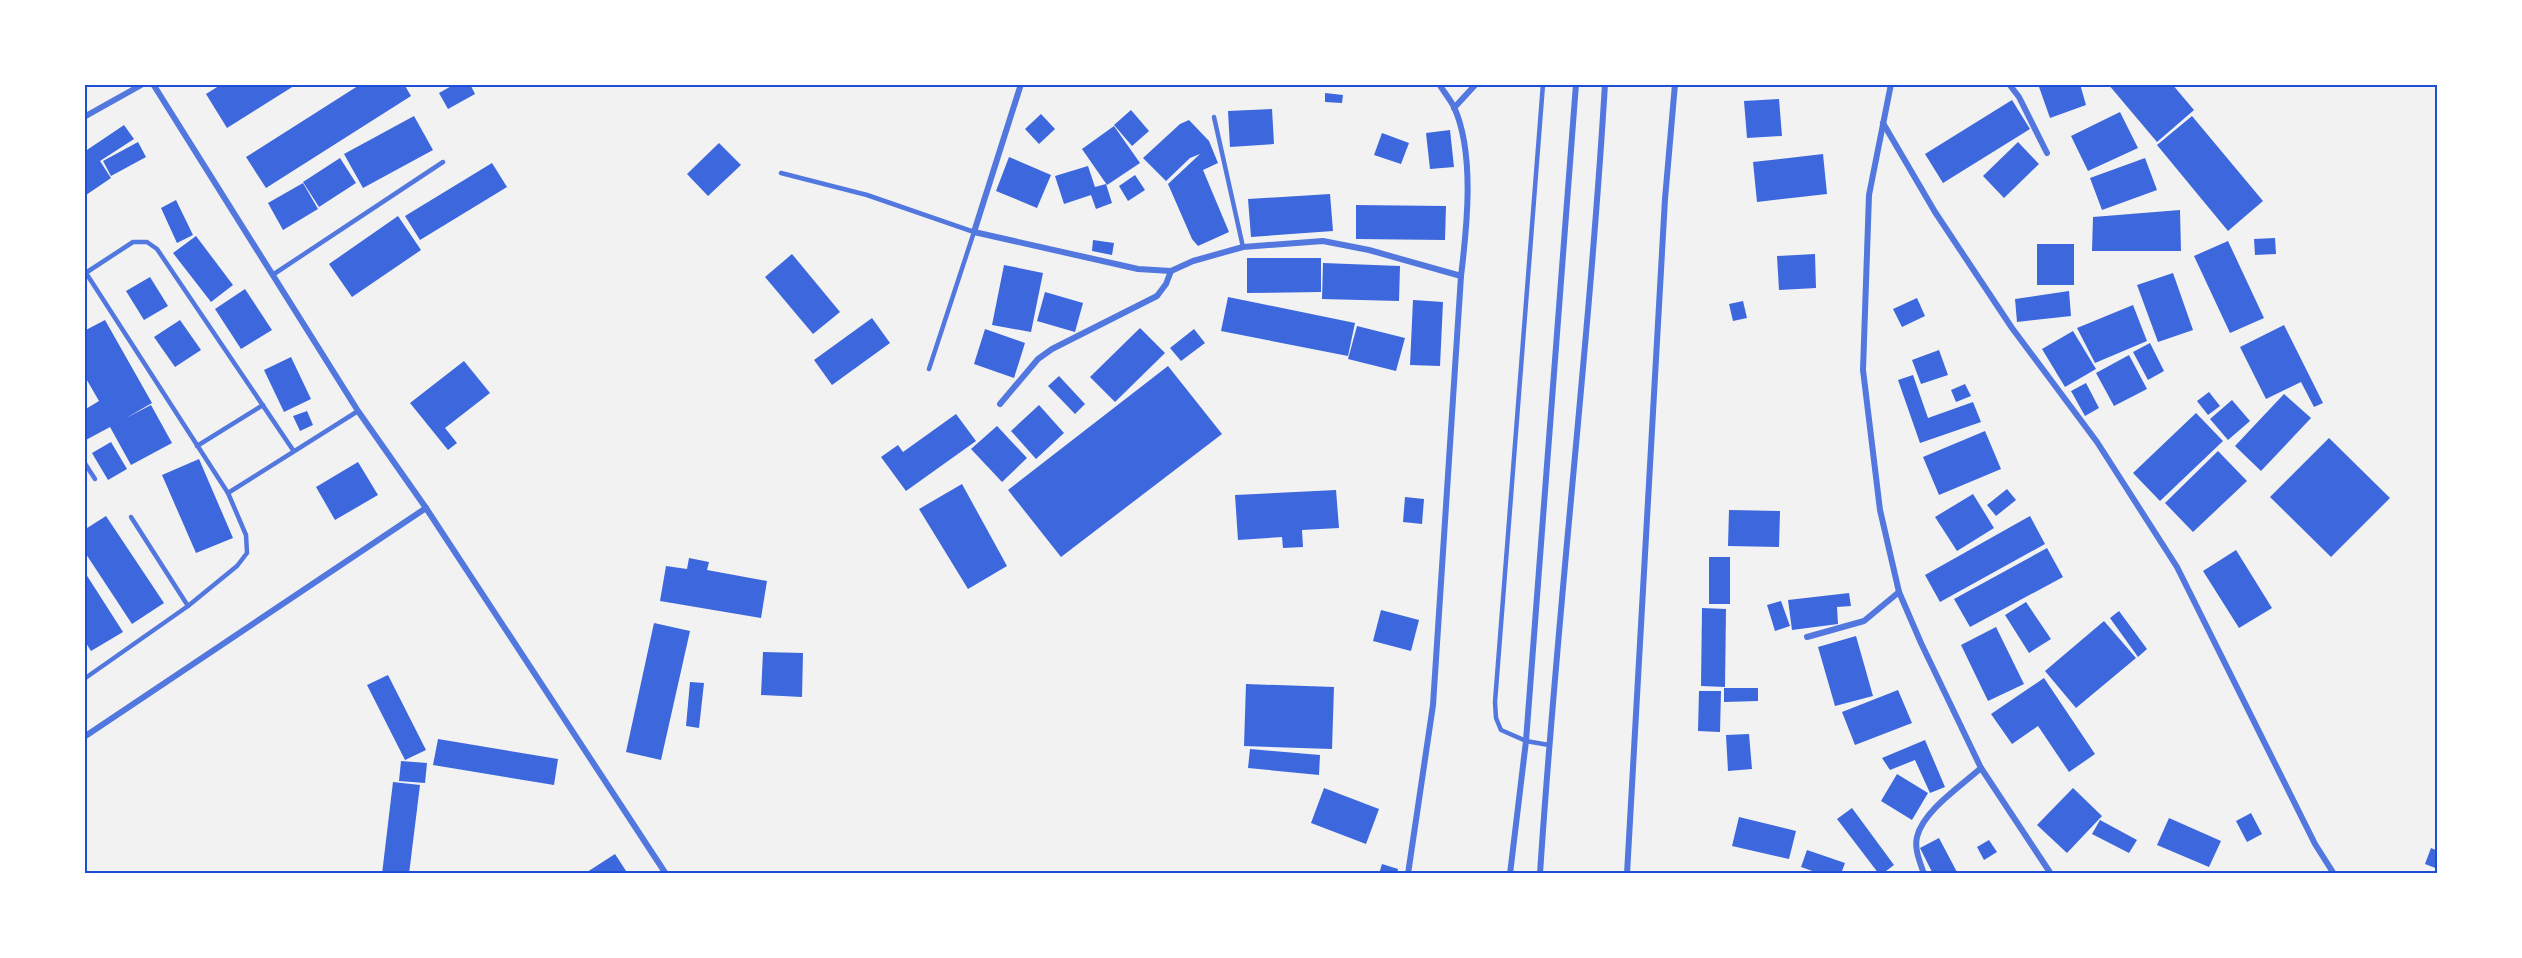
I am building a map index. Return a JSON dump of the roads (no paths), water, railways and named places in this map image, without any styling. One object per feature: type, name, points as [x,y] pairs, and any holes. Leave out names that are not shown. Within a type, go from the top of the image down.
[{"type":"street","points":[[84,117],[143,84]]},
{"type":"street","points":[[153,84],[358,411],[426,508],[666,874]]},
{"type":"street","points":[[1021,84],[974,231],[1138,269],[1171,271],[1193,261],[1243,246],[1323,241],[1369,250],[1461,276]]},
{"type":"street","points":[[1408,874],[1433,705],[1468,172],[1454,108],[1439,84]]},
{"type":"street","points":[[1454,108],[1476,84]]},
{"type":"street","points":[[1510,874],[1526,741],[1576,84]]},
{"type":"street","points":[[1540,874],[1549,745],[1598,202],[1605,84]]},
{"type":"street","points":[[1627,874],[1665,199],[1675,84]]},
{"type":"street","points":[[1891,84],[1869,195],[1863,370],[1880,510],[1899,592],[1921,643],[1981,768],[2051,874]]},
{"type":"street","points":[[2009,84],[2019,97],[2047,153]]},
{"type":"street","points":[[1883,123],[1948,232],[2012,328],[2097,442],[2177,567],[2315,844],[2334,874]]},
{"type":"street","points":[[1000,404],[1038,359],[1157,296],[1166,284],[1171,271]]},
{"type":"street","points":[[84,737],[426,508]]},
{"type":"street","points":[[1807,637],[1864,621],[1899,592]]},
{"type":"street","points":[[1924,874],[1916,852],[1916,838],[1925,818],[1981,768]]},
{"type":"lane","points":[[1543,84],[1495,702],[1496,718],[1501,730],[1526,741],[1549,745]]},
{"type":"lane","points":[[1214,117],[1243,246]]},
{"type":"lane","points":[[274,274],[443,162]]},
{"type":"lane","points":[[781,173],[867,195],[974,231],[929,369]]},
{"type":"lane","points":[[84,679],[188,606],[237,566],[247,553],[246,535],[228,493],[85,274],[133,242],[147,242],[157,249],[293,450]]},
{"type":"lane","points":[[197,446],[263,405]]},
{"type":"lane","points":[[228,493],[358,411]]},
{"type":"lane","points":[[84,462],[95,479]]},
{"type":"lane","points":[[131,517],[188,606]]}]
